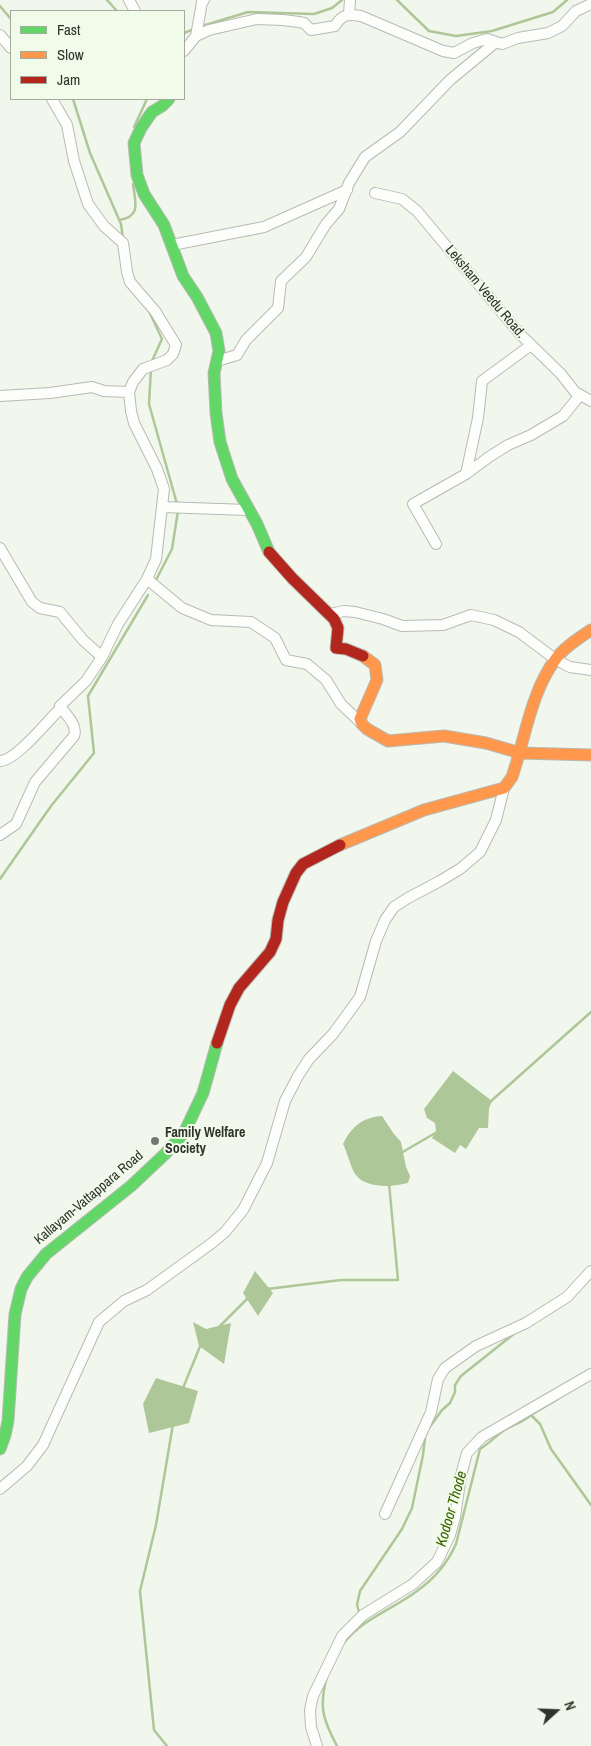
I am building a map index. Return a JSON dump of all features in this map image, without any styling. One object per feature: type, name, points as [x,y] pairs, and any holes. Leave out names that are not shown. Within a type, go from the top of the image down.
[{"type":"street","points":[[185,51],[196,36],[202,2],[204,0]]},
{"type":"street","points":[[349,14],[350,0]]},
{"type":"street","points":[[196,36],[209,30],[257,19],[304,23],[311,30],[330,28],[336,26],[342,16],[349,14],[361,16],[443,51],[454,53],[473,43],[487,39],[502,44],[518,38],[548,33],[562,26],[576,11],[591,4]]},
{"type":"street","points":[[0,35],[10,47]]},
{"type":"street","points":[[217,361],[237,355],[246,340],[278,308],[281,281],[306,257],[326,224],[339,209],[365,157],[400,132],[450,80],[496,42]]},
{"type":"street","points":[[0,761],[7,760],[35,736],[61,708],[60,706],[86,681],[102,657],[118,624],[147,580],[156,559],[164,489],[157,469],[134,423],[129,391],[143,369],[167,360],[173,354],[176,345],[156,311],[130,282],[123,243],[104,226],[88,204],[74,161],[67,125],[53,100]]},
{"type":"street","points":[[168,100],[162,106],[154,109],[146,119],[134,143],[135,162],[144,194],[164,225],[182,276],[197,298],[216,333],[220,350],[214,373],[214,388],[220,442],[232,479],[257,524],[267,549],[292,578],[330,614],[338,628],[336,648],[346,649],[361,655],[374,664],[377,670],[377,680],[360,716],[362,724]]},
{"type":"street","points":[[172,246],[264,226],[347,190]]},
{"type":"street","name":"Leksham Veedu Road.","points":[[375,193],[402,199],[417,211],[490,300],[531,345],[561,374],[575,392],[591,401]]},
{"type":"street","points":[[466,474],[478,418],[482,381],[531,345]]},
{"type":"street","points":[[0,396],[50,393],[92,387],[104,390],[129,391]]},
{"type":"street","points":[[436,544],[413,504],[466,474],[489,457],[563,416],[580,395]]},
{"type":"street","points":[[162,507],[248,510]]},
{"type":"street","points":[[0,548],[32,602],[40,608],[60,612],[83,640],[102,657]]},
{"type":"street","points":[[147,580],[182,608],[211,620],[250,622],[276,638],[286,660],[307,664],[326,680],[341,704],[362,724],[388,741],[444,736],[520,753],[591,755]]},
{"type":"street","points":[[330,614],[344,611],[355,612],[402,626],[443,625],[471,615],[494,620],[519,632],[555,660],[570,667],[591,670]]},
{"type":"street","points":[[0,1489],[27,1466],[43,1445],[98,1322],[124,1301],[147,1290],[212,1243],[243,1210],[267,1163],[285,1101],[298,1076],[309,1059],[333,1034],[360,997],[376,941],[385,920],[394,907],[440,882],[460,869],[480,852],[496,820],[504,788],[512,777],[538,691],[555,660],[575,641],[591,630]]},
{"type":"street","points":[[0,835],[16,824],[36,782],[74,736],[76,731],[74,726],[61,708]]},
{"type":"street","name":"Kallayam-Vattappara Road","points":[[0,1448],[9,1420],[13,1318],[17,1298],[34,1265],[131,1186],[184,1133],[203,1093],[230,1005],[239,988],[270,952],[276,939],[278,920],[283,902],[296,873],[303,864],[341,844],[399,820],[424,810],[454,804],[504,788]]},
{"type":"street","points":[[385,1514],[430,1412],[438,1379],[445,1368],[476,1346],[526,1324],[567,1297],[591,1271]]},
{"type":"street","points":[[317,1746],[311,1727],[310,1710],[312,1696],[342,1636],[360,1618],[413,1584],[437,1562],[450,1536],[467,1453],[482,1437],[591,1374]]},
{"type":"shaded area","points":[[453,1071],[492,1101],[489,1108],[488,1128],[479,1128],[466,1149],[460,1145],[455,1153],[432,1138],[436,1131],[435,1123],[427,1118],[424,1109]]},
{"type":"shaded area","points":[[382,1116],[401,1142],[406,1167],[410,1176],[408,1183],[387,1186],[372,1184],[360,1179],[352,1168],[343,1144],[346,1138],[358,1124],[369,1118]]},
{"type":"shaded area","points":[[255,1271],[273,1293],[258,1316],[243,1293]]},
{"type":"shaded area","points":[[193,1322],[206,1329],[231,1323],[224,1364],[199,1346]]},
{"type":"shaded area","points":[[156,1378],[198,1391],[189,1423],[149,1433],[143,1404]]},
{"type":"waterway","points":[[107,0],[116,10]]},
{"type":"waterway","points":[[202,26],[248,12],[314,14],[332,8],[342,0]]},
{"type":"waterway","points":[[397,0],[429,31],[456,36],[492,31],[553,12],[567,0]]},
{"type":"waterway","points":[[0,6],[10,18]]},
{"type":"waterway","points":[[185,33],[194,29]]},
{"type":"waterway","points":[[73,100],[90,153],[121,224],[123,238]]},
{"type":"waterway","points":[[134,127],[147,100]]},
{"type":"waterway","points":[[119,220],[131,216],[134,212],[136,202],[133,184]]},
{"type":"waterway","points":[[148,309],[162,339],[151,363]]},
{"type":"waterway","points":[[151,368],[149,404],[177,504]]},
{"type":"waterway","points":[[156,580],[172,549],[178,511]]},
{"type":"waterway","points":[[0,879],[51,806],[94,753],[88,696],[148,595]]},
{"type":"waterway","points":[[490,1102],[591,1012]]},
{"type":"waterway","points":[[401,1153],[437,1132]]},
{"type":"waterway","points":[[267,1289],[341,1280],[398,1280],[389,1183]]},
{"type":"waterway","points":[[219,1327],[249,1297]]},
{"type":"waterway","points":[[429,1428],[442,1410],[450,1403],[455,1392],[455,1385],[461,1376],[515,1333]]},
{"type":"waterway","points":[[183,1388],[201,1344]]},
{"type":"waterway","points":[[531,1415],[558,1399]]},
{"type":"waterway","name":"Kodoor Thode","points":[[343,1644],[359,1627],[417,1591],[440,1570],[456,1544],[480,1449],[503,1431],[531,1415],[540,1424],[551,1449],[591,1505]]},
{"type":"waterway","points":[[167,1746],[154,1730],[140,1591],[156,1525],[173,1424]]},
{"type":"waterway","points":[[360,1615],[357,1605],[360,1591],[402,1529],[412,1508],[425,1438]]},
{"type":"waterway","name":"Kodoor Thode","points":[[327,1676],[323,1696],[323,1712],[337,1746]]},
{"type":"traffic: fast","points":[[168,100],[152,112],[134,143],[137,175],[144,194],[164,225],[183,276],[197,297],[216,333],[219,351],[214,373],[220,442],[232,479],[257,524],[269,552]]},
{"type":"traffic: fast","points":[[0,1449],[8,1421],[15,1314],[21,1289],[27,1277],[46,1254],[131,1186],[184,1133],[203,1093],[217,1043]]},
{"type":"traffic: slow","points":[[340,845],[424,810],[504,788],[512,777],[534,701],[547,673],[562,651],[591,630]]},
{"type":"traffic: slow","points":[[363,656],[375,665],[377,680],[360,719],[367,729],[388,741],[444,736],[486,743],[520,753],[591,755]]},
{"type":"traffic: jam","points":[[269,552],[292,578],[334,619],[338,628],[336,648],[346,649],[363,656]]},
{"type":"traffic: jam","points":[[217,1043],[230,1005],[239,988],[270,952],[276,939],[278,920],[283,902],[296,873],[303,864],[340,845]]},
{"type":"place","name":"Family Welfare Society","points":[[155,1141]]}]
